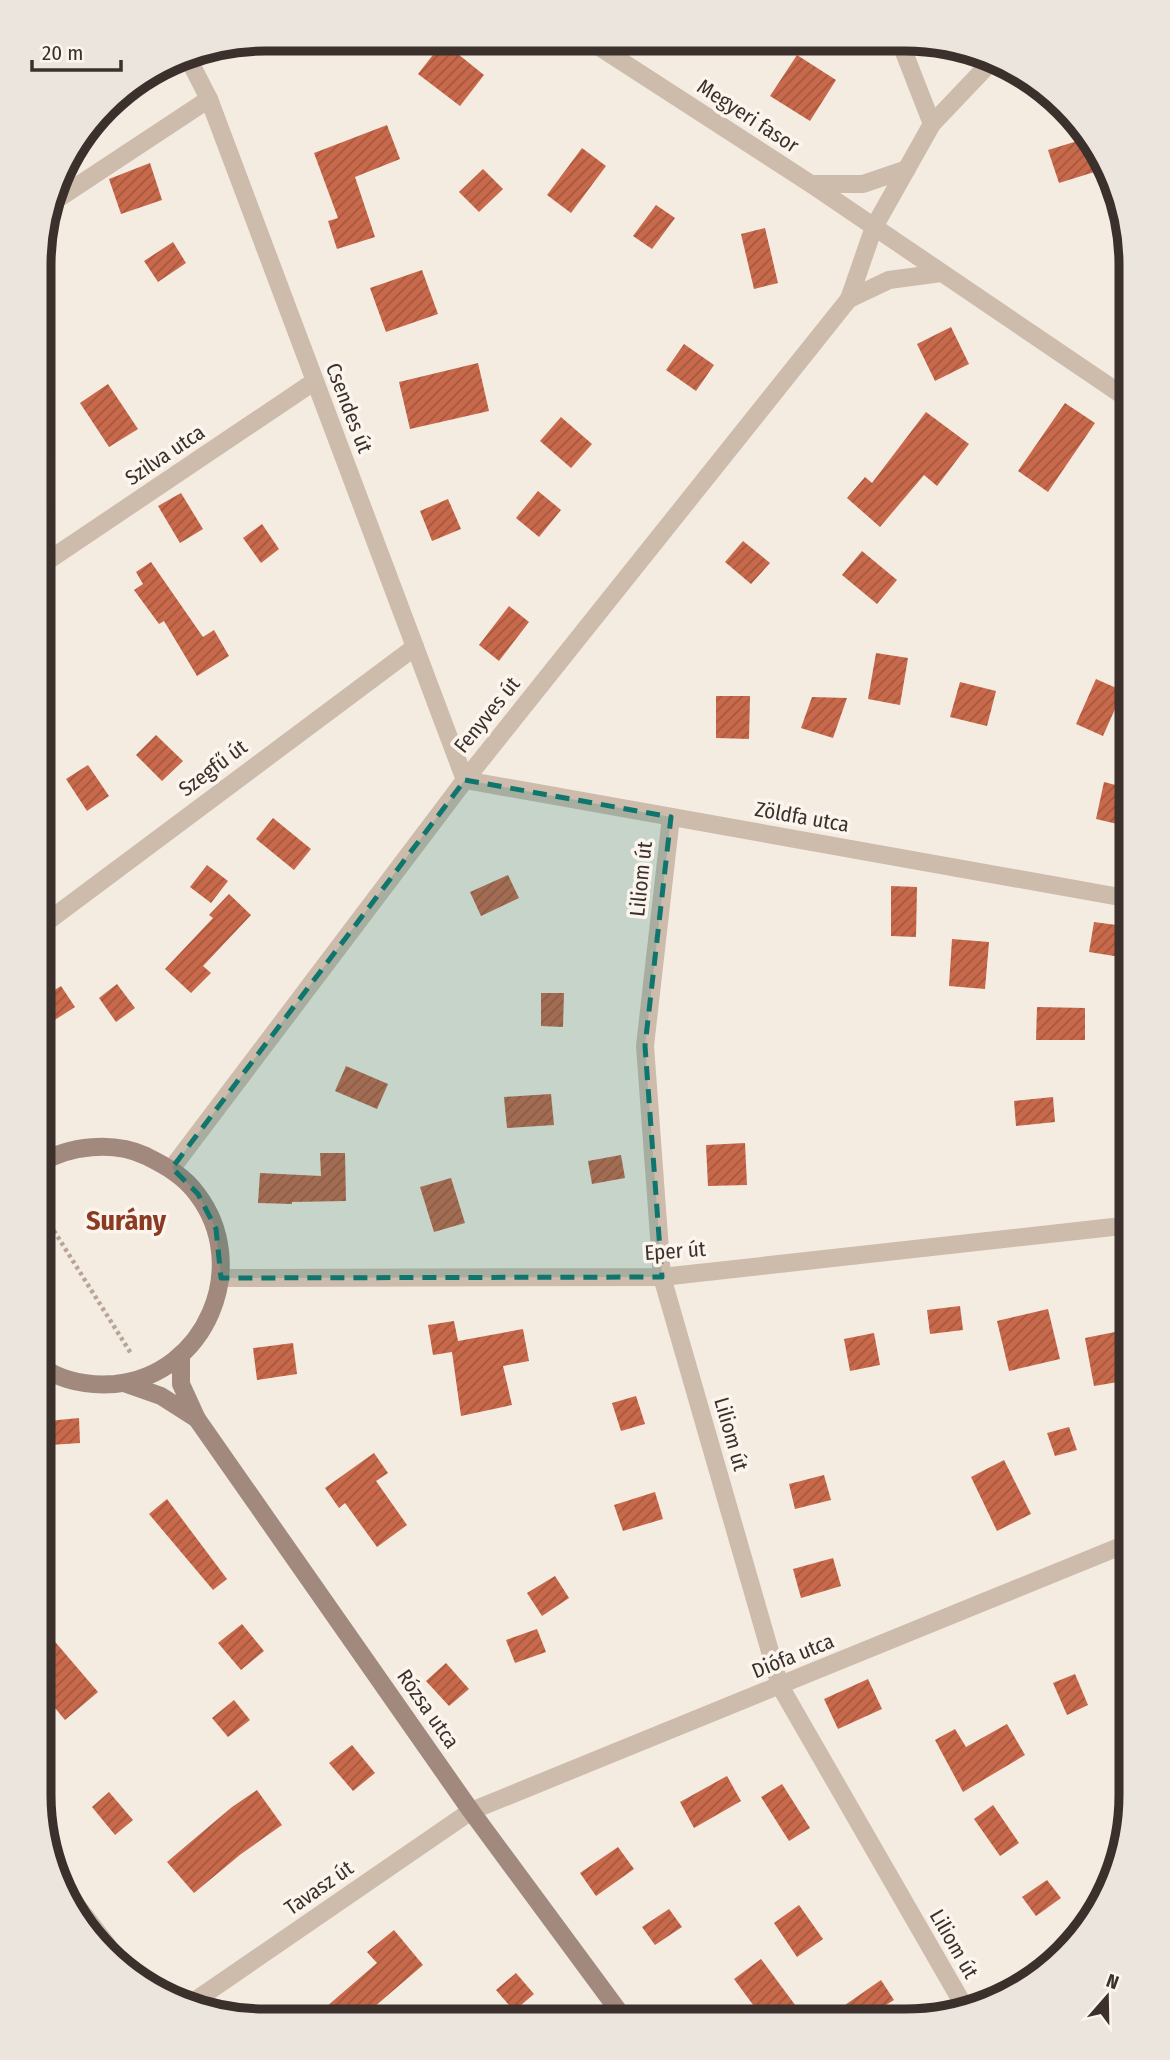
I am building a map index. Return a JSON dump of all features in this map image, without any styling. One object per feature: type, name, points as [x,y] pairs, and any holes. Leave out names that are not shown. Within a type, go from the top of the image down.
[{"type":"street","name":"Megyeri fasor","points":[[605,51],[811,184],[941,273]]},
{"type":"street","points":[[903,51],[932,124]]},
{"type":"street","name":"Csendes út","points":[[191,64],[209,99],[465,780]]},
{"type":"street","points":[[849,299],[874,227],[932,124],[986,67]]},
{"type":"street","points":[[62,196],[209,99]]},
{"type":"street","points":[[811,184],[863,184],[907,169]]},
{"type":"street","points":[[849,299],[889,280],[941,273],[1119,393]]},
{"type":"street","name":"Fenyves út","points":[[172,1168],[465,780],[849,299]]},
{"type":"street","name":"Szilva utca","points":[[51,559],[315,381]]},
{"type":"street","name":"Szegfű út","points":[[51,919],[415,647]]},
{"type":"street","name":"Zöldfa utca","points":[[465,780],[1119,897]]},
{"type":"street","name":"Liliom út","points":[[671,817],[645,1046],[662,1277],[780,1686],[961,2001]]},
{"type":"street","points":[[51,1156],[92,1146],[134,1150],[172,1168],[198,1194],[216,1229],[221,1254],[221,1278],[216,1301],[207,1322],[181,1355],[147,1376],[124,1383],[80,1383],[51,1374]]},
{"type":"street","name":"Eper út","points":[[221,1278],[662,1277],[1119,1227]]},
{"type":"street","points":[[181,1355],[181,1384],[197,1419]]},
{"type":"street","points":[[124,1383],[161,1396],[197,1419]]},
{"type":"street","name":"Rózsa utca","points":[[197,1419],[471,1811],[617,2009]]},
{"type":"street","name":"Diófa utca","points":[[471,1811],[1119,1547]]},
{"type":"street","name":"Tavasz út","points":[[198,1998],[471,1811]]},
{"type":"path","points":[[51,1226],[147,1376]]},
{"type":"highlighted area","points":[[465,780],[671,817],[645,1046],[662,1277],[221,1278],[216,1229],[198,1194],[172,1168]]},
{"type":"building","points":[[436,51],[454,51],[484,75],[460,106],[418,74]]},
{"type":"building","points":[[797,55],[836,80],[810,121],[770,96]]},
{"type":"building","points":[[387,125],[400,159],[355,177],[375,237],[337,249],[328,221],[338,218],[314,153]]},
{"type":"building","points":[[1079,141],[1097,171],[1059,183],[1048,150]]},
{"type":"building","points":[[582,148],[606,166],[571,213],[547,195]]},
{"type":"building","points":[[150,163],[162,200],[121,214],[109,179]]},
{"type":"building","points":[[483,169],[503,189],[479,212],[459,192]]},
{"type":"building","points":[[656,205],[675,218],[652,249],[633,236]]},
{"type":"building","points":[[765,228],[778,283],[754,289],[741,234]]},
{"type":"building","points":[[173,242],[186,263],[158,282],[144,261]]},
{"type":"building","points":[[422,270],[438,314],[386,332],[370,288]]},
{"type":"building","points":[[951,327],[969,364],[935,381],[917,344]]},
{"type":"building","points":[[684,344],[714,365],[696,391],[666,370]]},
{"type":"building","points":[[478,363],[489,411],[410,429],[399,382]]},
{"type":"building","points":[[108,384],[138,429],[109,447],[80,403]]},
{"type":"building","points":[[1065,403],[1095,423],[1048,492],[1018,471]]},
{"type":"building","points":[[926,412],[969,444],[937,486],[924,475],[880,527],[847,498],[865,477],[872,483]]},
{"type":"building","points":[[561,417],[592,444],[571,468],[540,441]]},
{"type":"building","points":[[538,491],[561,510],[539,537],[516,518]]},
{"type":"building","points":[[181,493],[203,529],[180,543],[158,506]]},
{"type":"building","points":[[448,499],[461,529],[432,541],[420,511]]},
{"type":"building","points":[[262,524],[279,549],[261,563],[243,538]]},
{"type":"building","points":[[743,541],[770,563],[751,584],[725,562]]},
{"type":"building","points":[[862,551],[897,580],[877,604],[842,575]]},
{"type":"building","points":[[151,562],[203,637],[214,630],[229,656],[197,676],[164,621],[159,624],[134,590],[143,584],[136,572]]},
{"type":"building","points":[[509,606],[529,622],[499,661],[479,645]]},
{"type":"building","points":[[876,653],[908,658],[900,705],[868,699]]},
{"type":"building","points":[[1096,679],[1119,689],[1119,700],[1103,736],[1076,724]]},
{"type":"building","points":[[960,682],[996,691],[987,726],[950,717]]},
{"type":"building","points":[[716,696],[750,696],[749,739],[716,738]]},
{"type":"building","points":[[812,697],[847,698],[833,738],[801,728]]},
{"type":"building","points":[[156,735],[183,761],[162,781],[136,755]]},
{"type":"building","points":[[88,765],[109,796],[87,811],[66,779]]},
{"type":"building","points":[[1104,782],[1119,786],[1119,824],[1096,819]]},
{"type":"building","points":[[273,818],[311,849],[294,870],[256,839]]},
{"type":"building","points":[[207,865],[228,881],[211,903],[190,887]]},
{"type":"building","points":[[508,875],[519,898],[481,916],[470,892]]},
{"type":"building","points":[[891,886],[917,887],[916,937],[891,936]]},
{"type":"building","points":[[229,894],[251,915],[203,966],[211,973],[191,993],[165,969],[213,918],[209,915]]},
{"type":"building","points":[[1094,922],[1119,925],[1119,957],[1089,952]]},
{"type":"building","points":[[952,939],[989,942],[985,989],[949,986]]},
{"type":"building","points":[[117,984],[135,1008],[116,1022],[99,998]]},
{"type":"building","points":[[61,986],[75,1007],[51,1022],[51,992]]},
{"type":"building","points":[[541,993],[564,993],[563,1027],[541,1026]]},
{"type":"building","points":[[1037,1007],[1085,1008],[1085,1040],[1036,1040]]},
{"type":"building","points":[[346,1066],[388,1084],[377,1109],[335,1091]]},
{"type":"building","points":[[551,1094],[554,1125],[507,1128],[504,1097]]},
{"type":"building","points":[[1053,1097],[1055,1122],[1016,1126],[1014,1101]]},
{"type":"building","points":[[745,1143],[747,1185],[708,1186],[706,1145]]},
{"type":"building","points":[[320,1153],[345,1153],[346,1201],[258,1203],[260,1173],[321,1176]]},
{"type":"building","points":[[621,1155],[625,1178],[592,1184],[588,1161]]},
{"type":"building","points":[[451,1178],[465,1223],[434,1232],[420,1187]]},
{"type":"building","points":[[960,1306],[963,1330],[930,1334],[927,1310]]},
{"type":"building","points":[[1048,1309],[1060,1359],[1009,1371],[997,1321]]},
{"type":"building","points":[[454,1321],[458,1341],[523,1329],[529,1361],[503,1366],[512,1405],[461,1416],[452,1352],[433,1355],[428,1325]]},
{"type":"building","points":[[1115,1332],[1119,1354],[1119,1382],[1094,1386],[1085,1338]]},
{"type":"building","points":[[874,1333],[880,1365],[850,1371],[844,1339]]},
{"type":"building","points":[[293,1343],[297,1374],[257,1380],[253,1348]]},
{"type":"building","points":[[636,1396],[645,1424],[621,1431],[612,1403]]},
{"type":"building","points":[[79,1418],[80,1443],[51,1445],[51,1421]]},
{"type":"building","points":[[1069,1427],[1077,1450],[1055,1456],[1047,1433]]},
{"type":"building","points":[[374,1453],[388,1473],[376,1481],[407,1525],[377,1547],[345,1503],[339,1508],[325,1488]]},
{"type":"building","points":[[1004,1460],[1031,1514],[997,1531],[971,1477]]},
{"type":"building","points":[[824,1475],[831,1500],[795,1509],[789,1484]]},
{"type":"building","points":[[655,1492],[663,1519],[623,1531],[614,1505]]},
{"type":"building","points":[[167,1499],[227,1579],[213,1590],[149,1514]]},
{"type":"building","points":[[833,1558],[841,1586],[801,1598],[793,1569]]},
{"type":"building","points":[[555,1576],[569,1598],[542,1616],[527,1593]]},
{"type":"building","points":[[242,1624],[264,1651],[241,1670],[218,1643]]},
{"type":"building","points":[[537,1629],[546,1652],[515,1663],[506,1640]]},
{"type":"building","points":[[51,1637],[98,1692],[65,1720],[51,1703]]},
{"type":"building","points":[[446,1663],[469,1689],[449,1706],[426,1681]]},
{"type":"building","points":[[1075,1674],[1088,1705],[1067,1715],[1053,1683]]},
{"type":"building","points":[[868,1679],[882,1709],[838,1729],[824,1699]]},
{"type":"building","points":[[234,1700],[250,1720],[228,1737],[212,1718]]},
{"type":"building","points":[[1007,1724],[1025,1755],[963,1792],[935,1740],[955,1729],[966,1747]]},
{"type":"building","points":[[352,1745],[375,1773],[353,1791],[329,1763]]},
{"type":"building","points":[[727,1776],[741,1801],[694,1828],[680,1802]]},
{"type":"building","points":[[782,1784],[810,1828],[789,1841],[761,1797]]},
{"type":"building","points":[[257,1790],[282,1825],[241,1854],[194,1893],[167,1862],[232,1807]]},
{"type":"building","points":[[109,1792],[133,1820],[115,1835],[92,1807]]},
{"type":"building","points":[[993,1805],[1019,1843],[1000,1856],[974,1819]]},
{"type":"building","points":[[618,1847],[634,1869],[596,1896],[580,1873]]},
{"type":"building","points":[[1047,1880],[1061,1898],[1036,1916],[1022,1897]]},
{"type":"building","points":[[799,1905],[823,1939],[797,1957],[774,1923]]},
{"type":"building","points":[[669,1909],[682,1927],[655,1945],[642,1927]]},
{"type":"building","points":[[394,1930],[423,1965],[372,2009],[324,2009],[377,1963],[367,1952]]},
{"type":"building","points":[[761,1959],[798,2009],[756,2009],[734,1979]]},
{"type":"building","points":[[516,1973],[534,1994],[516,2009],[512,2009],[496,1990]]},
{"type":"building","points":[[881,1980],[894,2000],[879,2009],[839,2009]]},
{"type":"district","name":"Surány","points":[[126,1220]]}]
